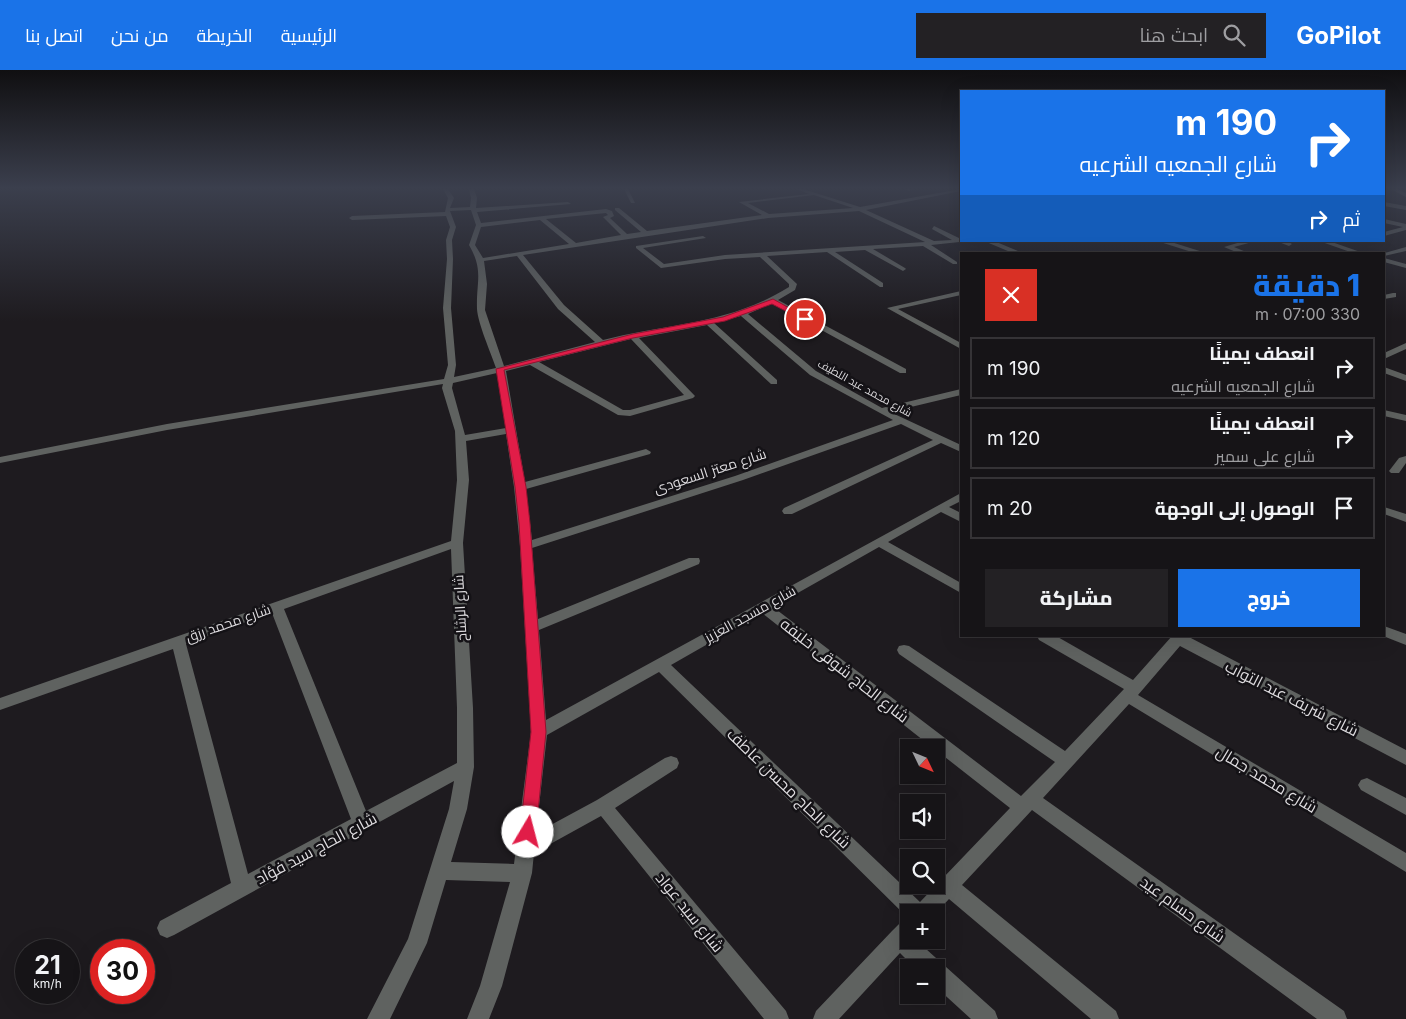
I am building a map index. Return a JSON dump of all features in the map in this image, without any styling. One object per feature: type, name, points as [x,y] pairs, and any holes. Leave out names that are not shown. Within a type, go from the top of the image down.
[{"type":"street","name":"شارع الرشاح","points":[[378,1019],[417,943],[458,809],[465,767],[465,708],[457,543],[467,438],[448,396],[447,388],[455,379],[452,365],[447,300],[450,233]]},
{"type":"street","points":[[476,233],[472,245],[481,260],[484,284],[481,310],[495,370],[503,431],[520,487],[539,732],[526,848],[514,874],[491,986],[478,1019]]},
{"type":"street","points":[[560,233],[575,245]]},
{"type":"street","points":[[481,260],[644,233]]},
{"type":"street","points":[[912,233],[933,243]]},
{"type":"street","points":[[946,233],[960,240]]},
{"type":"street","points":[[704,238],[638,246],[661,266],[666,266],[717,258],[960,241]]},
{"type":"street","points":[[990,242],[1017,252]]},
{"type":"street","points":[[1164,242],[1200,252]]},
{"type":"street","points":[[1214,252],[1248,242]]},
{"type":"street","points":[[1282,242],[1289,244]]},
{"type":"street","points":[[1325,242],[1356,252]]},
{"type":"street","points":[[1337,246],[1352,242]]},
{"type":"street","points":[[923,243],[955,263]]},
{"type":"street","points":[[866,247],[903,269]]},
{"type":"street","points":[[1227,248],[1241,252]]},
{"type":"street","points":[[1385,254],[1406,249]]},
{"type":"street","points":[[828,250],[880,285]]},
{"type":"street","points":[[519,254],[561,308],[601,343]]},
{"type":"street","points":[[0,460],[153,429],[455,379],[601,343],[743,314],[773,301],[792,288],[793,284],[763,256]]},
{"type":"street","points":[[1385,260],[1406,266]]},
{"type":"street","points":[[960,293],[893,306],[892,308],[960,345]]},
{"type":"street","points":[[1385,297],[1393,295]]},
{"type":"street","points":[[773,301],[903,371]]},
{"type":"street","name":"شارع محمد عبد اللطيف","points":[[743,314],[814,373],[881,411],[960,449]]},
{"type":"street","points":[[708,322],[774,382]]},
{"type":"street","points":[[530,361],[621,413],[690,396],[633,336]]},
{"type":"street","points":[[1385,356],[1406,346]]},
{"type":"street","points":[[1385,370],[1406,378]]},
{"type":"street","points":[[881,411],[960,392]]},
{"type":"street","points":[[1385,413],[1406,418]]},
{"type":"street","name":"شارع معتز السعودى","points":[[526,546],[739,478],[901,421]]},
{"type":"street","points":[[467,438],[503,431]]},
{"type":"street","points":[[788,511],[940,440]]},
{"type":"street","points":[[520,487],[646,452]]},
{"type":"street","points":[[1395,471],[1403,460],[1406,460]]},
{"type":"street","name":"شارع مسجد العزيز","points":[[539,732],[960,497]]},
{"type":"street","points":[[941,508],[960,518]]},
{"type":"street","points":[[1385,510],[1406,518]]},
{"type":"street","points":[[879,542],[960,588]]},
{"type":"street","name":"شارع محمد رزق","points":[[0,704],[457,543]]},
{"type":"street","points":[[532,627],[694,561]]},
{"type":"street","points":[[276,607],[362,823]]},
{"type":"street","name":"شارع الحاج شوقى خليفه","points":[[763,607],[1026,803]]},
{"type":"street","points":[[1385,630],[1406,640]]},
{"type":"street","name":"شارع محمد جمال","points":[[1046,637],[1406,863]]},
{"type":"street","points":[[932,904],[1067,761],[1179,638]]},
{"type":"street","name":"شارع شريف عبد التواب","points":[[1179,638],[1406,758]]},
{"type":"street","points":[[178,641],[242,888]]},
{"type":"street","points":[[904,650],[1067,761]]},
{"type":"street","name":"شارع الحاج محسن عاطف","points":[[661,664],[908,904]]},
{"type":"street","points":[[526,848],[603,806],[671,763]]},
{"type":"street","name":"شارع الحاج سيد فؤاد","points":[[167,928],[465,767]]},
{"type":"street","points":[[1367,785],[1406,807]]},
{"type":"street","name":"شارع حسام عيد","points":[[1026,803],[1336,1019]]},
{"type":"street","name":"شارع سيد عواد","points":[[603,806],[778,1019]]},
{"type":"street","points":[[439,871],[514,874]]},
{"type":"street","points":[[950,886],[1108,1019]]},
{"type":"street","points":[[824,1019],[900,937]]},
{"type":"street","points":[[916,949],[924,959]]},
{"type":"street","points":[[945,980],[987,1019]]},
{"type":"route","points":[[528,832],[539,732],[524,523],[520,487],[500,369],[601,343],[725,319],[743,314],[773,301],[805,319]]}]
